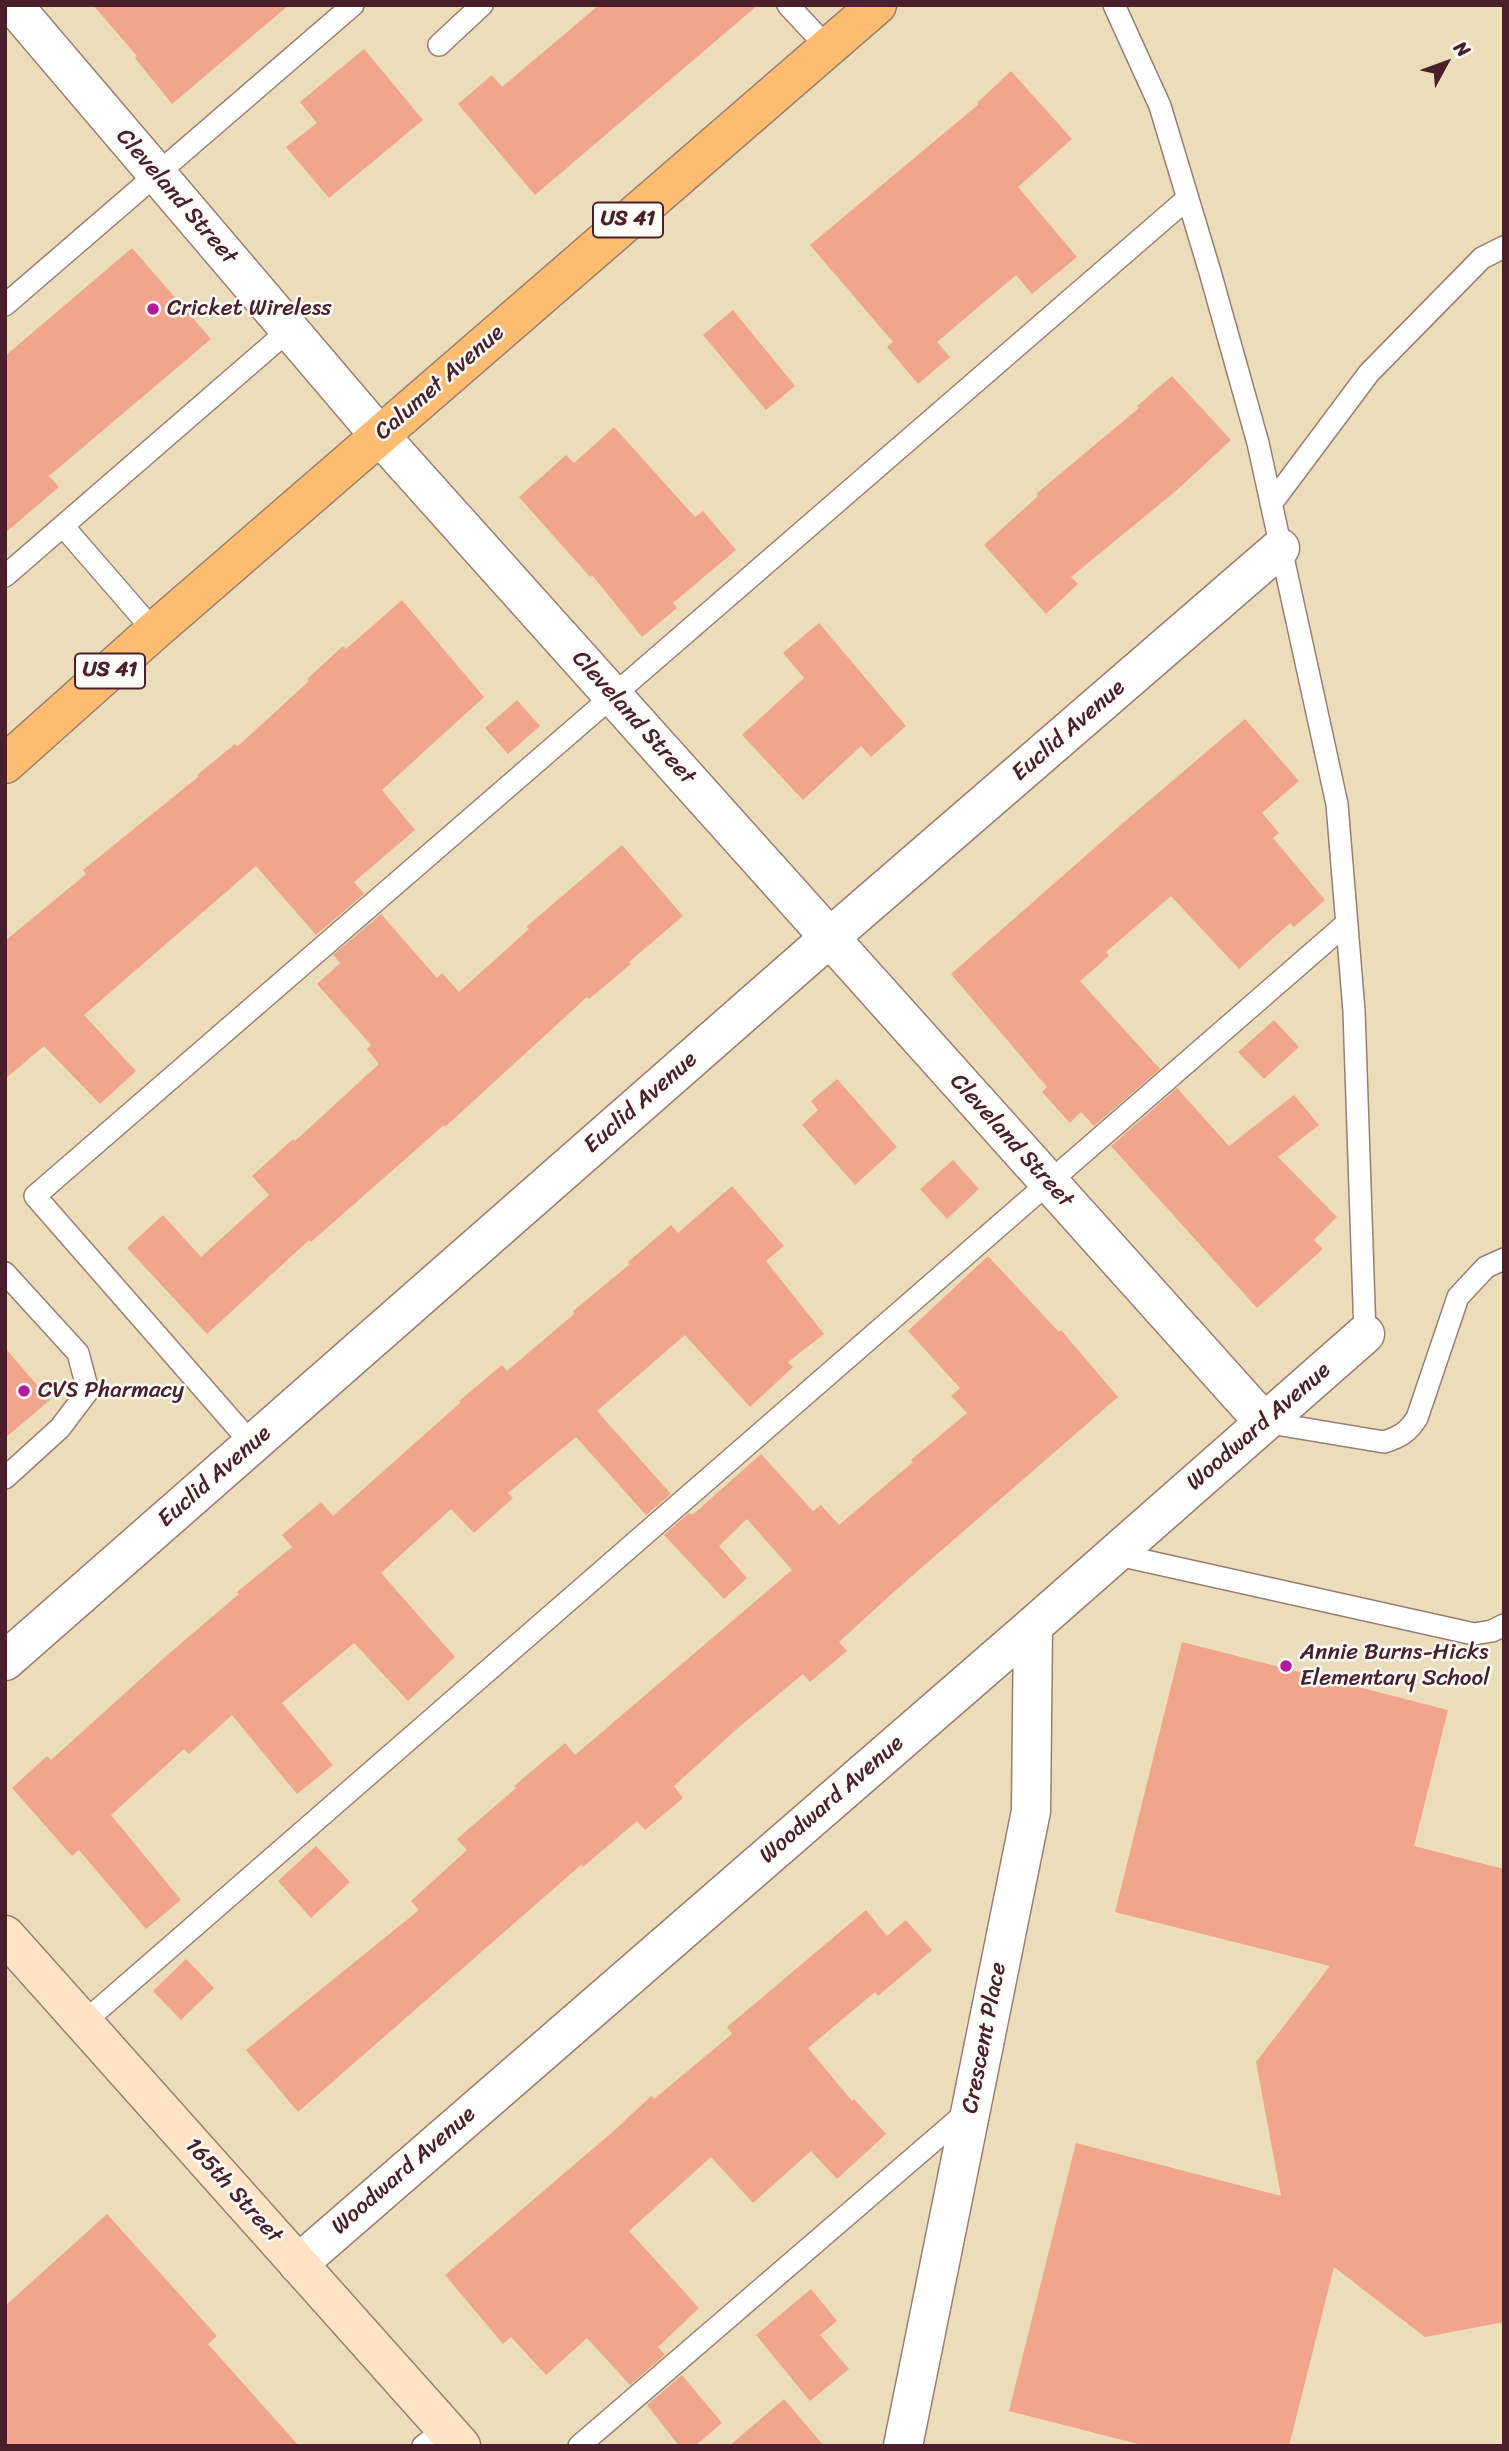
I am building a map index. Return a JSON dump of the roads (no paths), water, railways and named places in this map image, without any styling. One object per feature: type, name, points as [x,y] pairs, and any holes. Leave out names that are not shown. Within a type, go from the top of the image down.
[{"type":"main road","name":"Calumet Avenue","points":[[5,764],[154,631],[877,5]]},
{"type":"main road","name":"165th Street","points":[[5,1935],[298,2263],[444,2440]]},
{"type":"street","name":"Cleveland Street","points":[[13,5],[380,436],[1264,1422]]},
{"type":"street","name":"Euclid Avenue","points":[[5,1661],[830,938],[1280,548]]},
{"type":"street","name":"Woodward Avenue","points":[[298,2263],[1033,1626],[1365,1334]]},
{"type":"street","name":"Crescent Place","points":[[903,2446],[1031,1811],[1033,1626]]},
{"type":"lane","points":[[5,305],[353,5]]},
{"type":"lane","points":[[439,45],[482,5]]},
{"type":"lane","points":[[788,5],[828,48]]},
{"type":"lane","points":[[1114,5],[1160,106],[1258,443],[1337,804],[1354,1011],[1365,1334]]},
{"type":"lane","points":[[252,1444],[35,1196],[1188,198]]},
{"type":"lane","points":[[1271,504],[1369,373],[1482,258],[1504,247]]},
{"type":"lane","points":[[5,576],[289,330]]},
{"type":"lane","points":[[62,526],[154,631]]},
{"type":"lane","points":[[83,2023],[1347,923]]},
{"type":"lane","points":[[1264,1422],[1384,1442],[1398,1438],[1417,1418],[1458,1297],[1486,1268],[1504,1259]]},
{"type":"lane","points":[[5,1273],[78,1353],[88,1391],[60,1428],[5,1478]]},
{"type":"lane","points":[[1114,1554],[1474,1634],[1492,1631],[1504,1625]]},
{"type":"lane","points":[[579,2446],[971,2109]]},
{"type":"place","name":"Cricket Wireless","points":[[153,309]]},
{"type":"place","name":"CVS Pharmacy","points":[[24,1391]]},
{"type":"place","name":"Annie Burns-Hicks Elementary School","points":[[1286,1666]]}]
